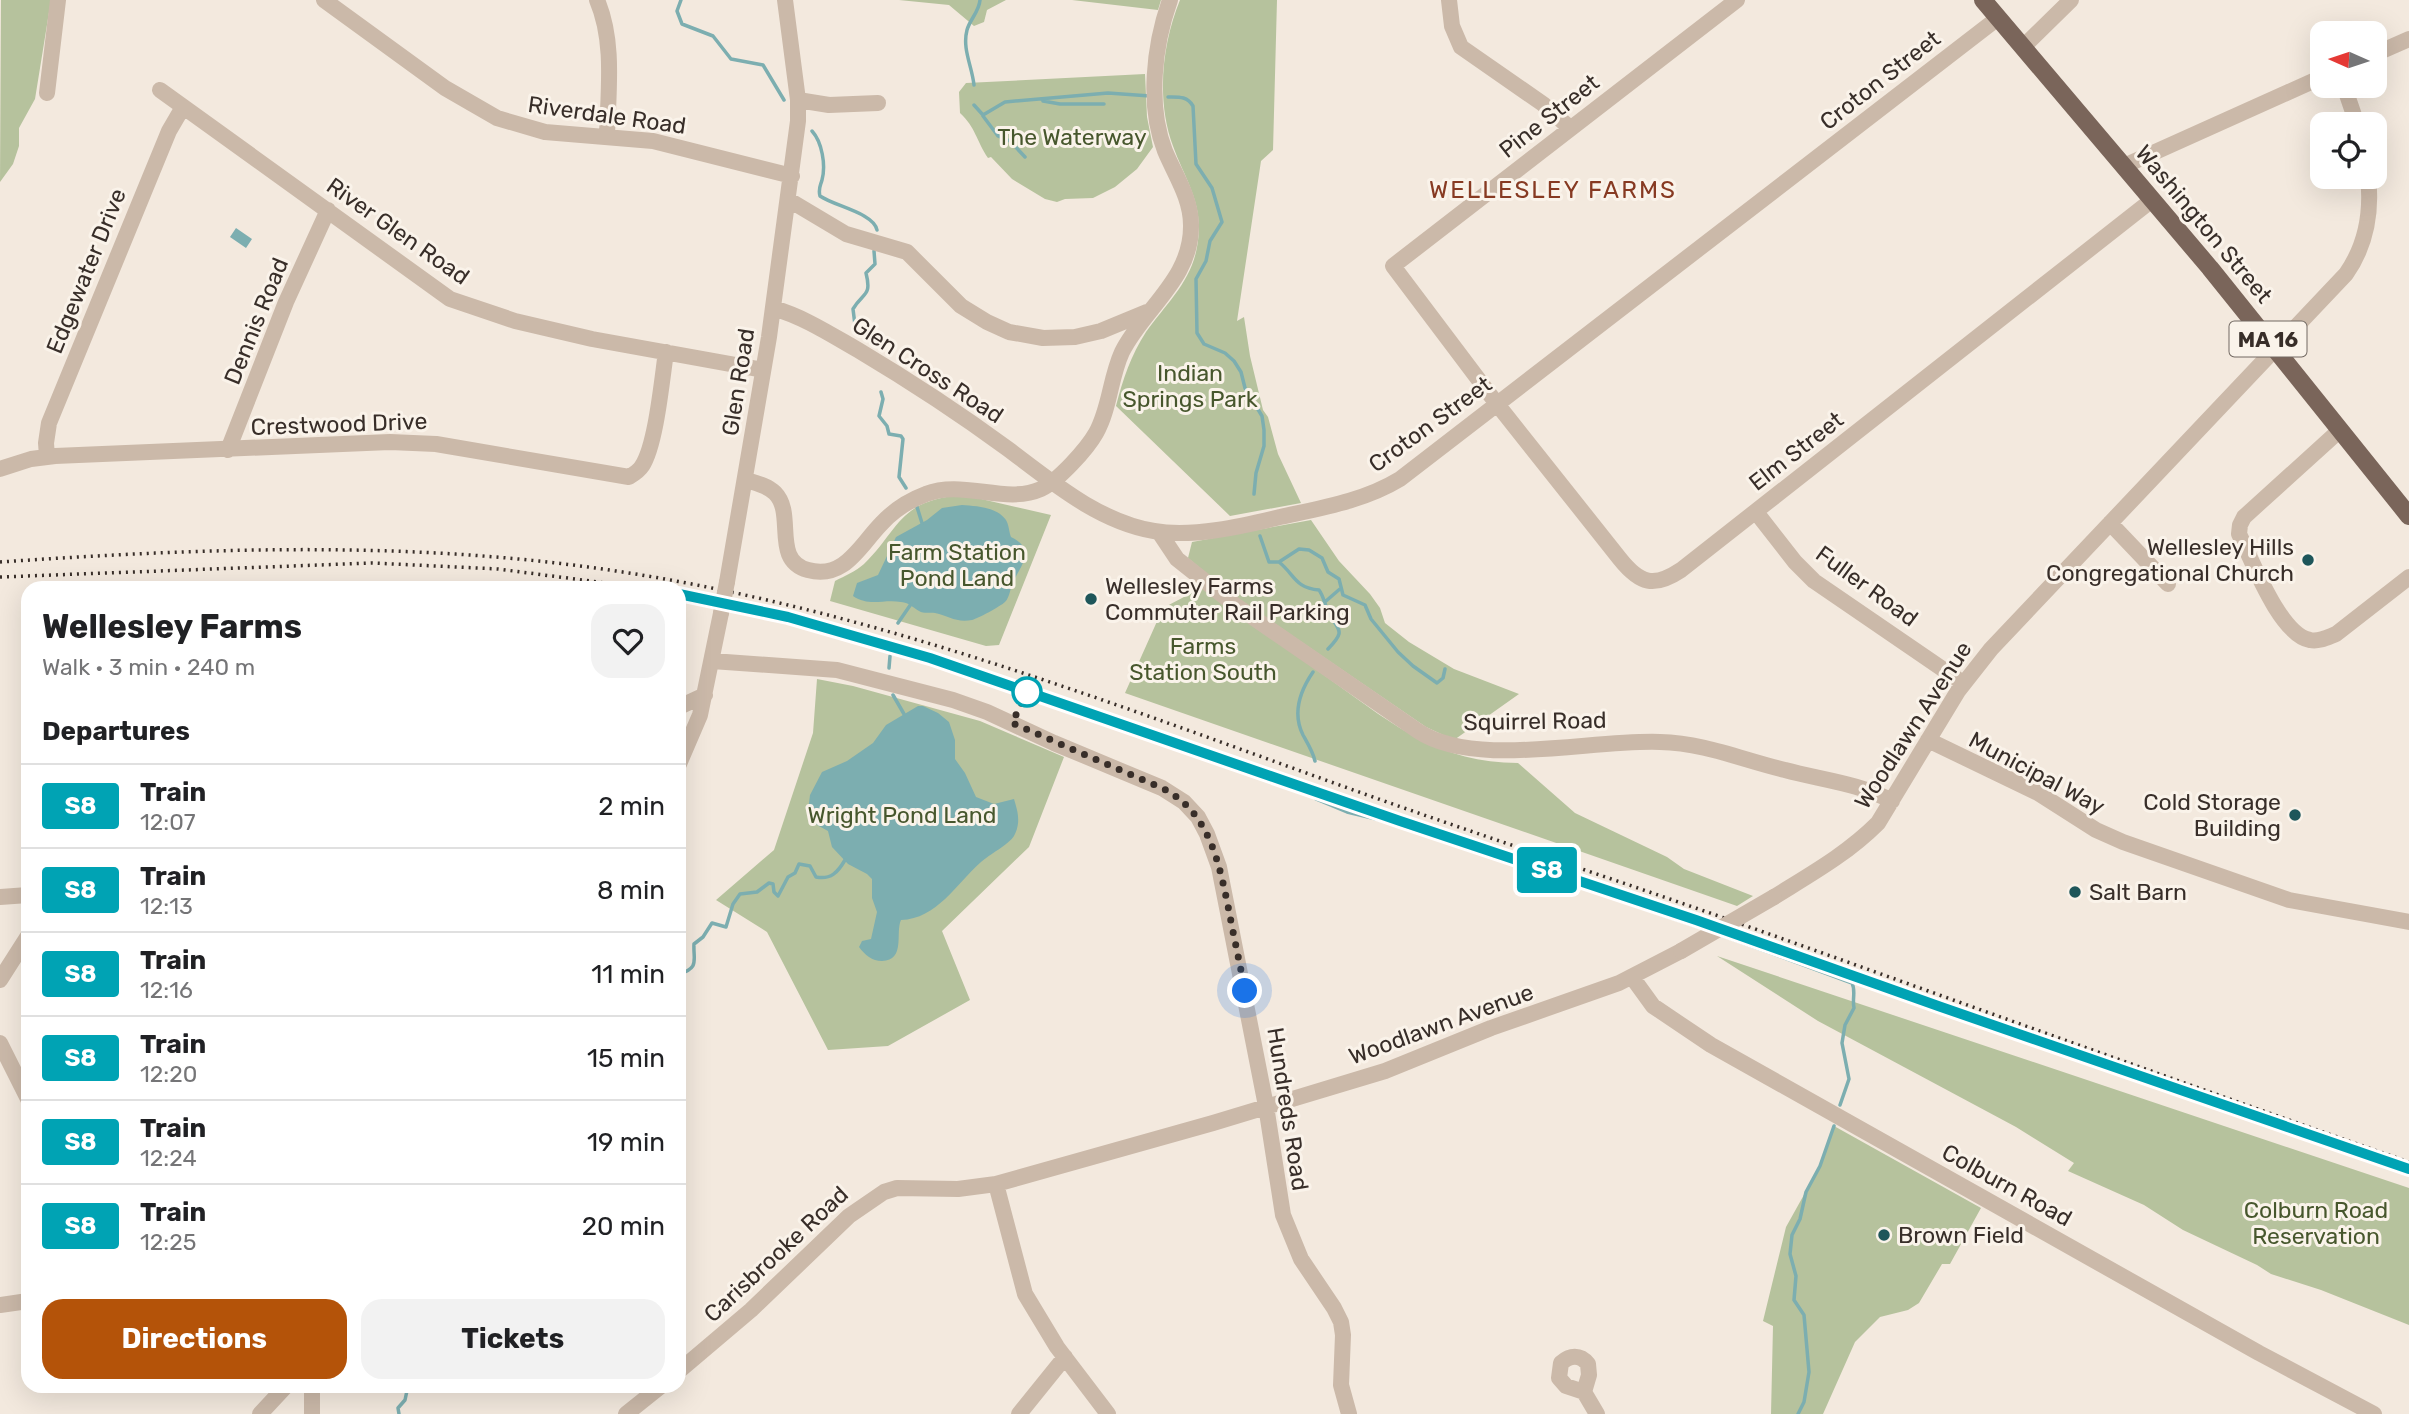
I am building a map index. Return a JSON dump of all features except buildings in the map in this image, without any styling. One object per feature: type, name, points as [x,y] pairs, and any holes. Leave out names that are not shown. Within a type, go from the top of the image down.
[{"type":"main road","name":"Washington Street","points":[[1983,0],[2274,347],[2409,516]]},
{"type":"street","points":[[47,93],[58,0]]},
{"type":"street","name":"Riverdale Road","points":[[324,0],[445,88],[496,118],[545,132],[676,146],[792,176]]},
{"type":"street","points":[[597,0],[606,28],[608,51],[607,137]]},
{"type":"street","name":"Glen Road","points":[[686,750],[705,695],[727,582],[746,480],[789,200],[798,100],[785,0]]},
{"type":"street","points":[[746,480],[770,489],[778,496],[783,510],[787,548],[794,563],[821,572],[835,570],[847,563],[885,520],[924,494],[952,489],[1022,493],[1038,490],[1052,482],[1096,433],[1103,418],[1115,369],[1124,349],[1180,272],[1191,233],[1189,208],[1164,146],[1157,109],[1158,47],[1170,0]]},
{"type":"street","points":[[1449,0],[1452,26],[1461,47],[1543,104],[1570,128]]},
{"type":"street","name":"Pine Street","points":[[1497,404],[1393,266],[1737,0]]},
{"type":"street","points":[[2023,47],[2071,0]]},
{"type":"street","name":"Croton Street","points":[[1052,482],[1110,516],[1136,527],[1160,532],[1188,532],[1251,523],[1343,503],[1370,494],[1400,479],[1998,18]]},
{"type":"street","points":[[2387,49],[2409,39]]},
{"type":"street","points":[[2124,166],[2310,82]]},
{"type":"street","name":"River Glen Road","points":[[160,90],[450,299],[515,321],[763,370]]},
{"type":"street","points":[[798,100],[829,105],[878,103]]},
{"type":"street","points":[[798,121],[829,105]]},
{"type":"street","name":"Edgewater Drive","points":[[47,456],[49,423],[169,131],[183,107]]},
{"type":"street","name":"Woodlawn Avenue","points":[[996,1184],[1116,1152],[1385,1071],[1483,1031],[1607,988],[1681,951],[1833,861],[1860,841],[1878,823],[1963,683],[1999,639],[2274,347],[2339,282],[2356,258],[2367,228],[2369,189]]},
{"type":"street","points":[[789,200],[846,234],[907,252],[961,306],[999,328],[1021,335],[1075,337],[1101,331],[1149,312]]},
{"type":"street","name":"Elm Street","points":[[1497,404],[1630,571],[1641,580],[1654,582],[1667,579],[2152,200]]},
{"type":"street","name":"Dennis Road","points":[[228,450],[286,302],[328,210]]},
{"type":"street","name":"Glen Cross Road","points":[[773,308],[809,321],[927,391],[1052,482]]},
{"type":"street","points":[[1101,331],[1124,349]]},
{"type":"street","name":"Crestwood Drive","points":[[0,468],[47,456],[352,443],[436,444],[629,477],[640,469],[645,459],[656,415],[666,352]]},
{"type":"street","points":[[2340,430],[2244,517],[2239,534],[2263,584],[2290,630],[2312,641],[2336,634],[2409,577]]},
{"type":"street","name":"Fuller Road","points":[[1756,512],[1800,567],[1814,580],[1963,683]]},
{"type":"street","points":[[2110,523],[2168,584]]},
{"type":"street","name":"Squirrel Road","points":[[1160,532],[1177,559],[1235,605],[1418,731],[1442,743],[1479,749],[1558,748],[1630,741],[1689,744],[1787,771],[1867,788],[1892,801]]},
{"type":"street","name":"Hundreds Road","points":[[712,661],[837,670],[958,701],[1162,788],[1184,802],[1198,817],[1208,834],[1219,867],[1266,1106],[1276,1182],[1287,1229],[1304,1264],[1334,1308],[1342,1326],[1340,1375],[1349,1414]]},
{"type":"street","points":[[686,704],[705,695]]},
{"type":"street","name":"Municipal Way","points":[[1928,740],[2038,793],[2103,834],[2133,846],[2288,900],[2409,922]]},
{"type":"street","points":[[0,897],[21,896]]},
{"type":"street","points":[[0,980],[21,947]]},
{"type":"street","name":"Colburn Road","points":[[1632,977],[1649,1002],[1705,1042],[2259,1353],[2374,1414]]},
{"type":"street","points":[[0,1043],[21,1085]]},
{"type":"street","points":[[996,1184],[1025,1294],[1065,1357],[1108,1414]]},
{"type":"street","name":"Carisbrooke Road","points":[[686,1365],[751,1310],[849,1216],[876,1196],[897,1188],[958,1189],[996,1184]]},
{"type":"street","points":[[0,1305],[21,1302]]},
{"type":"street","points":[[1019,1414],[1065,1357]]},
{"type":"street","points":[[1584,1392],[1597,1414]]},
{"type":"street","points":[[260,1414],[280,1393]]},
{"type":"street","points":[[312,1393],[312,1414]]},
{"type":"street","points":[[626,1414],[652,1393]]},
{"type":"green space","points":[[1,0],[51,0],[35,99],[19,128],[19,146],[13,164],[0,182]]},
{"type":"green space","points":[[899,0],[1006,0],[987,10],[984,22],[974,26],[949,5]]},
{"type":"green space","points":[[1072,0],[1161,0],[1158,10]]},
{"type":"green space","name":"Indian Springs Park","points":[[1180,0],[1277,0],[1273,150],[1261,161],[1237,321],[1244,317],[1263,410],[1268,417],[1278,454],[1301,503],[1230,516],[1116,406],[1136,349],[1184,282],[1197,247],[1199,232],[1196,206],[1173,146],[1164,110],[1165,53]]},
{"type":"green space","name":"The Waterway","points":[[1145,74],[1147,117],[1153,147],[1137,169],[1115,187],[1093,198],[1057,202],[1045,199],[1012,179],[991,157],[988,158],[973,129],[960,113],[959,92],[966,83]]},
{"type":"green space","name":"Farm Station Pond Land","points":[[953,496],[977,498],[1051,515],[999,645],[986,646],[830,601],[835,581],[864,564],[910,512],[921,505]]},
{"type":"green space","points":[[1311,520],[1339,561],[1370,594],[1380,608],[1385,623],[1409,642],[1454,669],[1519,694],[1454,740],[1426,727],[1234,596],[1188,558],[1192,542]]},
{"type":"green space","name":"Farms Station South","points":[[1203,587],[1378,714],[1420,739],[1465,757],[1518,763],[1575,813],[1667,857],[1684,869],[1753,896],[1737,906],[1125,693],[1163,608]]},
{"type":"green space","name":"Wright Pond Land","points":[[817,679],[853,686],[980,721],[1064,757],[1029,847],[942,931],[970,1000],[888,1046],[828,1050],[767,932],[716,900],[774,850],[813,733]]},
{"type":"green space","name":"Colburn Road Reservation","points":[[1717,956],[2409,1188],[2409,1325],[2321,1290],[2271,1274],[2183,1230],[2144,1205],[2068,1171],[2074,1163],[2016,1127],[1818,1021]]},
{"type":"green space","points":[[1834,1126],[1981,1208],[1950,1264],[1942,1264],[1919,1303],[1908,1310],[1880,1317],[1855,1342],[1823,1414],[1771,1414],[1773,1326],[1763,1321],[1786,1227],[1820,1166]]},
{"type":"water","points":[[236,228],[252,239],[246,248],[230,237]]},
{"type":"water","name":"Farm Station Pond Land","points":[[962,505],[997,512],[1006,520],[1011,537],[1023,547],[1025,557],[1005,602],[975,619],[961,621],[921,612],[909,604],[894,601],[870,602],[853,596],[857,583],[878,575],[896,537],[927,520],[942,508]]},
{"type":"water","points":[[918,706],[938,713],[949,722],[955,740],[955,759],[976,797],[994,804],[1014,799],[1018,827],[1011,839],[981,862],[936,907],[925,914],[901,920],[897,951],[889,959],[878,961],[869,957],[859,947],[862,941],[871,939],[877,912],[872,898],[872,879],[848,864],[832,847],[828,831],[817,825],[808,811],[810,795],[822,772],[847,761],[873,743],[886,725]]},
{"type":"waterway","points":[[681,0],[677,11],[682,24],[713,36],[731,59],[763,65],[784,100]]},
{"type":"waterway","points":[[974,85],[966,51],[966,37],[980,0]]},
{"type":"waterway","points":[[974,105],[983,115],[1005,102],[1108,93],[1150,96]]},
{"type":"waterway","points":[[1168,97],[1185,99],[1193,106],[1196,164],[1212,188],[1222,222],[1210,241],[1206,261],[1196,279],[1197,333],[1204,344],[1225,353],[1234,361],[1241,372],[1245,388],[1262,416],[1264,446],[1256,473],[1254,494]]},
{"type":"waterway","points":[[1043,101],[1060,104],[1104,104]]},
{"type":"waterway","points":[[983,116],[998,136],[1010,141],[1025,157]]},
{"type":"waterway","points":[[812,131],[821,147],[823,161],[820,196],[861,214],[869,219],[877,230]]},
{"type":"waterway","points":[[855,325],[853,309],[866,294],[866,273],[875,264],[874,251]]},
{"type":"waterway","points":[[881,392],[883,399],[879,416],[887,426],[889,434],[901,436],[903,439],[899,477],[906,488]]},
{"type":"waterway","points":[[917,507],[922,523]]},
{"type":"waterway","points":[[1260,536],[1269,562],[1279,562],[1300,584],[1321,593],[1339,630],[1337,638],[1328,649]]},
{"type":"waterway","points":[[1279,562],[1299,549],[1309,550],[1322,558],[1328,572],[1339,579],[1343,595],[1365,605],[1371,619],[1413,666],[1437,683],[1443,678],[1445,669]]},
{"type":"waterway","points":[[1326,601],[1341,588]]},
{"type":"waterway","points":[[898,623],[911,604]]},
{"type":"waterway","points":[[889,668],[890,656]]},
{"type":"waterway","points":[[1313,672],[1301,694],[1298,719],[1315,761]]},
{"type":"waterway","points":[[893,695],[904,714]]},
{"type":"waterway","points":[[1316,799],[1347,812],[1389,822],[1705,929]]},
{"type":"waterway","points":[[686,972],[693,966],[694,944],[703,937],[712,923],[726,927],[733,904],[740,894],[757,892],[769,883],[773,884],[774,892],[778,896],[799,864],[810,866],[816,877],[826,877],[837,871],[845,860]]},
{"type":"waterway","points":[[1719,934],[1852,983],[1854,1008],[1845,1025],[1842,1043],[1849,1079],[1840,1105]]},
{"type":"waterway","points":[[1798,1414],[1804,1402],[1809,1372],[1804,1315],[1794,1300],[1796,1276],[1790,1254],[1792,1235],[1800,1219],[1806,1192],[1820,1166],[1834,1126]]},
{"type":"waterway","points":[[399,1414],[398,1408],[405,1400],[406,1393]]},
{"type":"railway","points":[[0,562],[154,553],[385,551],[539,561],[671,581]]},
{"type":"railway","points":[[0,577],[372,563],[498,569],[590,581]]},
{"type":"railway","points":[[686,584],[814,611],[1007,668],[1744,925],[2409,1162]]},
{"type":"railway","points":[[686,595],[788,616],[889,645],[1807,960]]},
{"type":"train","name":"S8","points":[[686,595],[788,617],[930,658],[1400,821],[1696,920],[2409,1169]]},
{"type":"place","name":"Wellesley Hills Congregational Church","points":[[2308,560]]},
{"type":"place","name":"Wellesley Farms Commuter Rail Parking","points":[[1091,599]]},
{"type":"place","name":"Cold Storage Building","points":[[2295,815]]},
{"type":"place","name":"Salt Barn","points":[[2075,892]]},
{"type":"place","name":"Brown Field","points":[[1884,1235]]},
{"type":"district","name":"WELLESLEY FARMS","points":[[1553,190]]},
{"type":"route","points":[[1027,692],[1012,723],[1162,788],[1184,802],[1198,817],[1208,834],[1219,867],[1245,991]]}]
